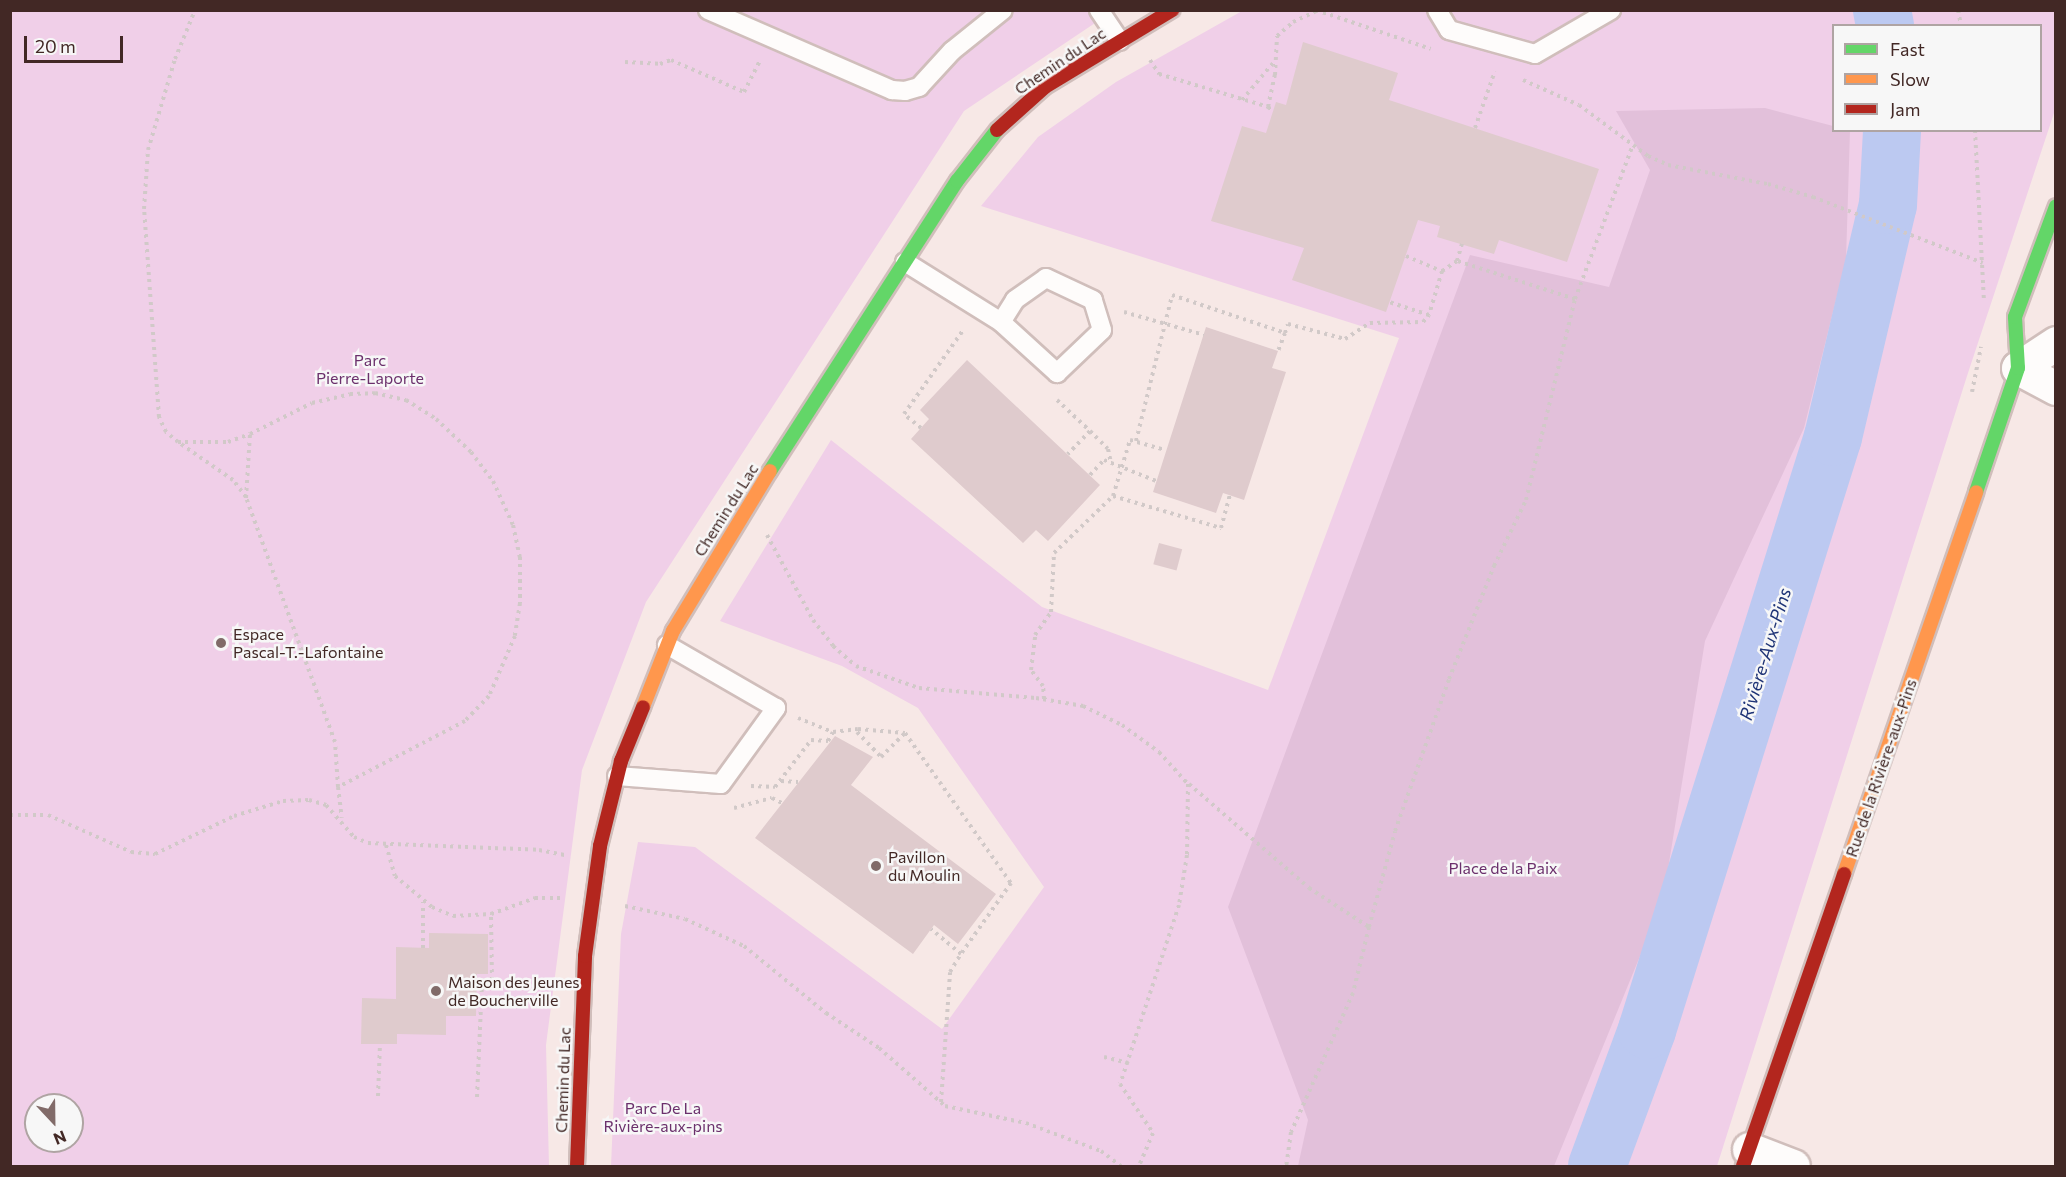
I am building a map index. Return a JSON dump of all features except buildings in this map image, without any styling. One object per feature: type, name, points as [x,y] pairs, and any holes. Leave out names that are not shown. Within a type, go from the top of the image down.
[{"type":"street","name":"Chemin du Lac","points":[[577,1167],[585,956],[598,862],[617,776],[667,645],[730,532],[905,262],[994,133],[1045,87],[1172,10]]},
{"type":"street","name":"Rue de la Rivière-aux-Pins","points":[[1746,1158],[2018,368],[2015,317],[2055,206]]},
{"type":"street","points":[[2055,343],[2018,368],[2055,388]]},
{"type":"street","points":[[1746,1158],[1793,1167]]},
{"type":"lane","points":[[708,10],[892,90],[905,91],[919,87],[952,51],[1003,10]]},
{"type":"lane","points":[[1099,10],[1120,41]]},
{"type":"lane","points":[[1437,10],[1449,30],[1535,54],[1611,10]]},
{"type":"lane","points":[[905,262],[1001,322],[1057,373],[1102,330],[1093,300],[1046,278],[1015,300],[1001,322]]},
{"type":"lane","points":[[617,776],[721,784],[776,708],[667,645]]},
{"type":"path","points":[[195,10],[176,59],[148,150],[144,209],[159,417],[166,432],[233,480],[246,498],[335,742],[343,821]]},
{"type":"path","points":[[1268,107],[1275,75],[1273,63],[1277,36],[1293,22],[1317,11],[1438,52]]},
{"type":"path","points":[[625,62],[660,64],[671,60],[744,92],[771,39]]},
{"type":"path","points":[[1149,57],[1159,74],[1268,107],[1273,111]]},
{"type":"path","points":[[1242,100],[1273,63]]},
{"type":"path","points":[[1475,128],[1495,71],[1487,68]]},
{"type":"path","points":[[1529,82],[1579,105],[1633,145],[1668,165],[1768,184],[1983,263]]},
{"type":"path","points":[[1975,132],[1983,263],[1983,308]]},
{"type":"path","points":[[1286,1167],[1291,1132],[1353,993],[1395,831],[1449,678],[1494,566],[1526,500],[1575,299],[1633,145]]},
{"type":"path","points":[[1278,351],[1288,324],[1345,339],[1370,323],[1423,321],[1429,315],[1442,271],[1457,261],[1462,244]]},
{"type":"path","points":[[1406,256],[1442,271]]},
{"type":"path","points":[[1457,261],[1575,299]]},
{"type":"path","points":[[1136,441],[1173,295],[1285,333]]},
{"type":"path","points":[[1389,302],[1429,315]]},
{"type":"path","points":[[1094,304],[1204,335]]},
{"type":"path","points":[[921,428],[904,414],[966,326]]},
{"type":"path","points":[[178,442],[228,442],[250,434],[282,415],[350,394],[375,393],[406,400],[436,419],[471,452],[493,481],[513,525],[520,557],[515,636],[489,696],[465,721],[338,787]]},
{"type":"path","points":[[1090,430],[1108,448],[1111,463]]},
{"type":"path","points":[[246,498],[250,434]]},
{"type":"path","points":[[1044,699],[1043,686],[1031,669],[1035,635],[1052,612],[1054,553],[1113,496],[1130,440],[1166,450]]},
{"type":"path","points":[[1090,475],[1104,460],[1156,481]]},
{"type":"path","points":[[1113,496],[1221,528],[1230,495]]},
{"type":"path","points":[[765,532],[813,620],[833,646],[856,666],[919,688],[1044,699],[1083,706],[1122,725],[1159,752],[1188,784],[1310,888],[1369,927]]},
{"type":"path","points":[[776,708],[833,732],[905,733]]},
{"type":"path","points":[[782,803],[772,798],[727,810],[721,784],[775,787],[811,740],[828,741],[833,732]]},
{"type":"path","points":[[857,732],[881,757],[905,733]]},
{"type":"path","points":[[905,733],[1011,883],[950,972],[941,1103]]},
{"type":"path","points":[[780,781],[798,782]]},
{"type":"path","points":[[1139,1167],[1152,1132],[1120,1084],[1179,905],[1187,855],[1188,784]]},
{"type":"path","points":[[10,815],[48,815],[131,852],[155,854],[234,816],[283,801],[309,800],[326,805],[343,821],[354,837],[387,845],[539,850],[598,862]]},
{"type":"path","points":[[387,845],[395,876],[423,902],[453,916],[491,914],[535,898],[562,898]]},
{"type":"path","points":[[423,902],[423,948]]},
{"type":"path","points":[[619,905],[685,919],[744,946],[826,1012],[879,1048],[941,1103],[1026,1123],[1101,1151],[1121,1167]]},
{"type":"path","points":[[477,983],[492,980],[491,914]]},
{"type":"path","points":[[931,929],[961,954]]},
{"type":"path","points":[[477,1097],[482,981]]},
{"type":"path","points":[[378,1096],[380,1044]]},
{"type":"path","points":[[1104,1057],[1128,1063]]},
{"type":"green space","name":"Parc Pierre-Laporte","points":[[10,11],[1113,11],[964,111],[646,602],[582,770],[546,1045],[549,1166],[11,1166]]},
{"type":"green space","name":"Place de la Paix","points":[[1242,11],[2055,11],[2055,110],[1967,376],[1717,1166],[611,1166],[621,934],[638,842],[695,847],[942,1029],[1044,887],[918,708],[842,666],[720,621],[831,440],[1042,607],[1268,690],[1399,338],[981,206],[1038,137],[1116,82]]},
{"type":"green space","points":[[1765,108],[1832,126],[1832,132],[1850,132],[1846,260],[1804,428],[1705,641],[1663,900],[1554,1166],[1298,1166],[1308,1120],[1228,907],[1470,255],[1609,287],[1650,170],[1616,111]]},
{"type":"waterway","name":"Rivière-Aux-Pins","points":[[1882,10],[1885,24]]},
{"type":"waterway","name":"Rivière-Aux-Pins","points":[[1597,1166],[1647,1030],[1833,437],[1888,205],[1892,132]]},
{"type":"traffic: fast","points":[[770,471],[957,181],[997,130]]},
{"type":"traffic: fast","points":[[1976,492],[2018,368],[2015,317],[2056,206]]},
{"type":"traffic: slow","points":[[643,707],[673,631],[770,471]]},
{"type":"traffic: slow","points":[[1844,874],[1976,492]]},
{"type":"traffic: jam","points":[[997,130],[1045,87],[1172,10]]},
{"type":"traffic: jam","points":[[577,1166],[585,956],[600,846],[621,761],[643,707]]},
{"type":"traffic: jam","points":[[1743,1166],[1844,874]]},
{"type":"place","name":"Espace Pascal-T.-Lafontaine","points":[[221,643]]},
{"type":"place","name":"Pavillon du Moulin","points":[[876,866]]},
{"type":"place","name":"Maison des Jeunes de Boucherville","points":[[436,991]]},
{"type":"park label","name":"Parc De La Rivière-aux-pins","points":[[663,1117]]}]
